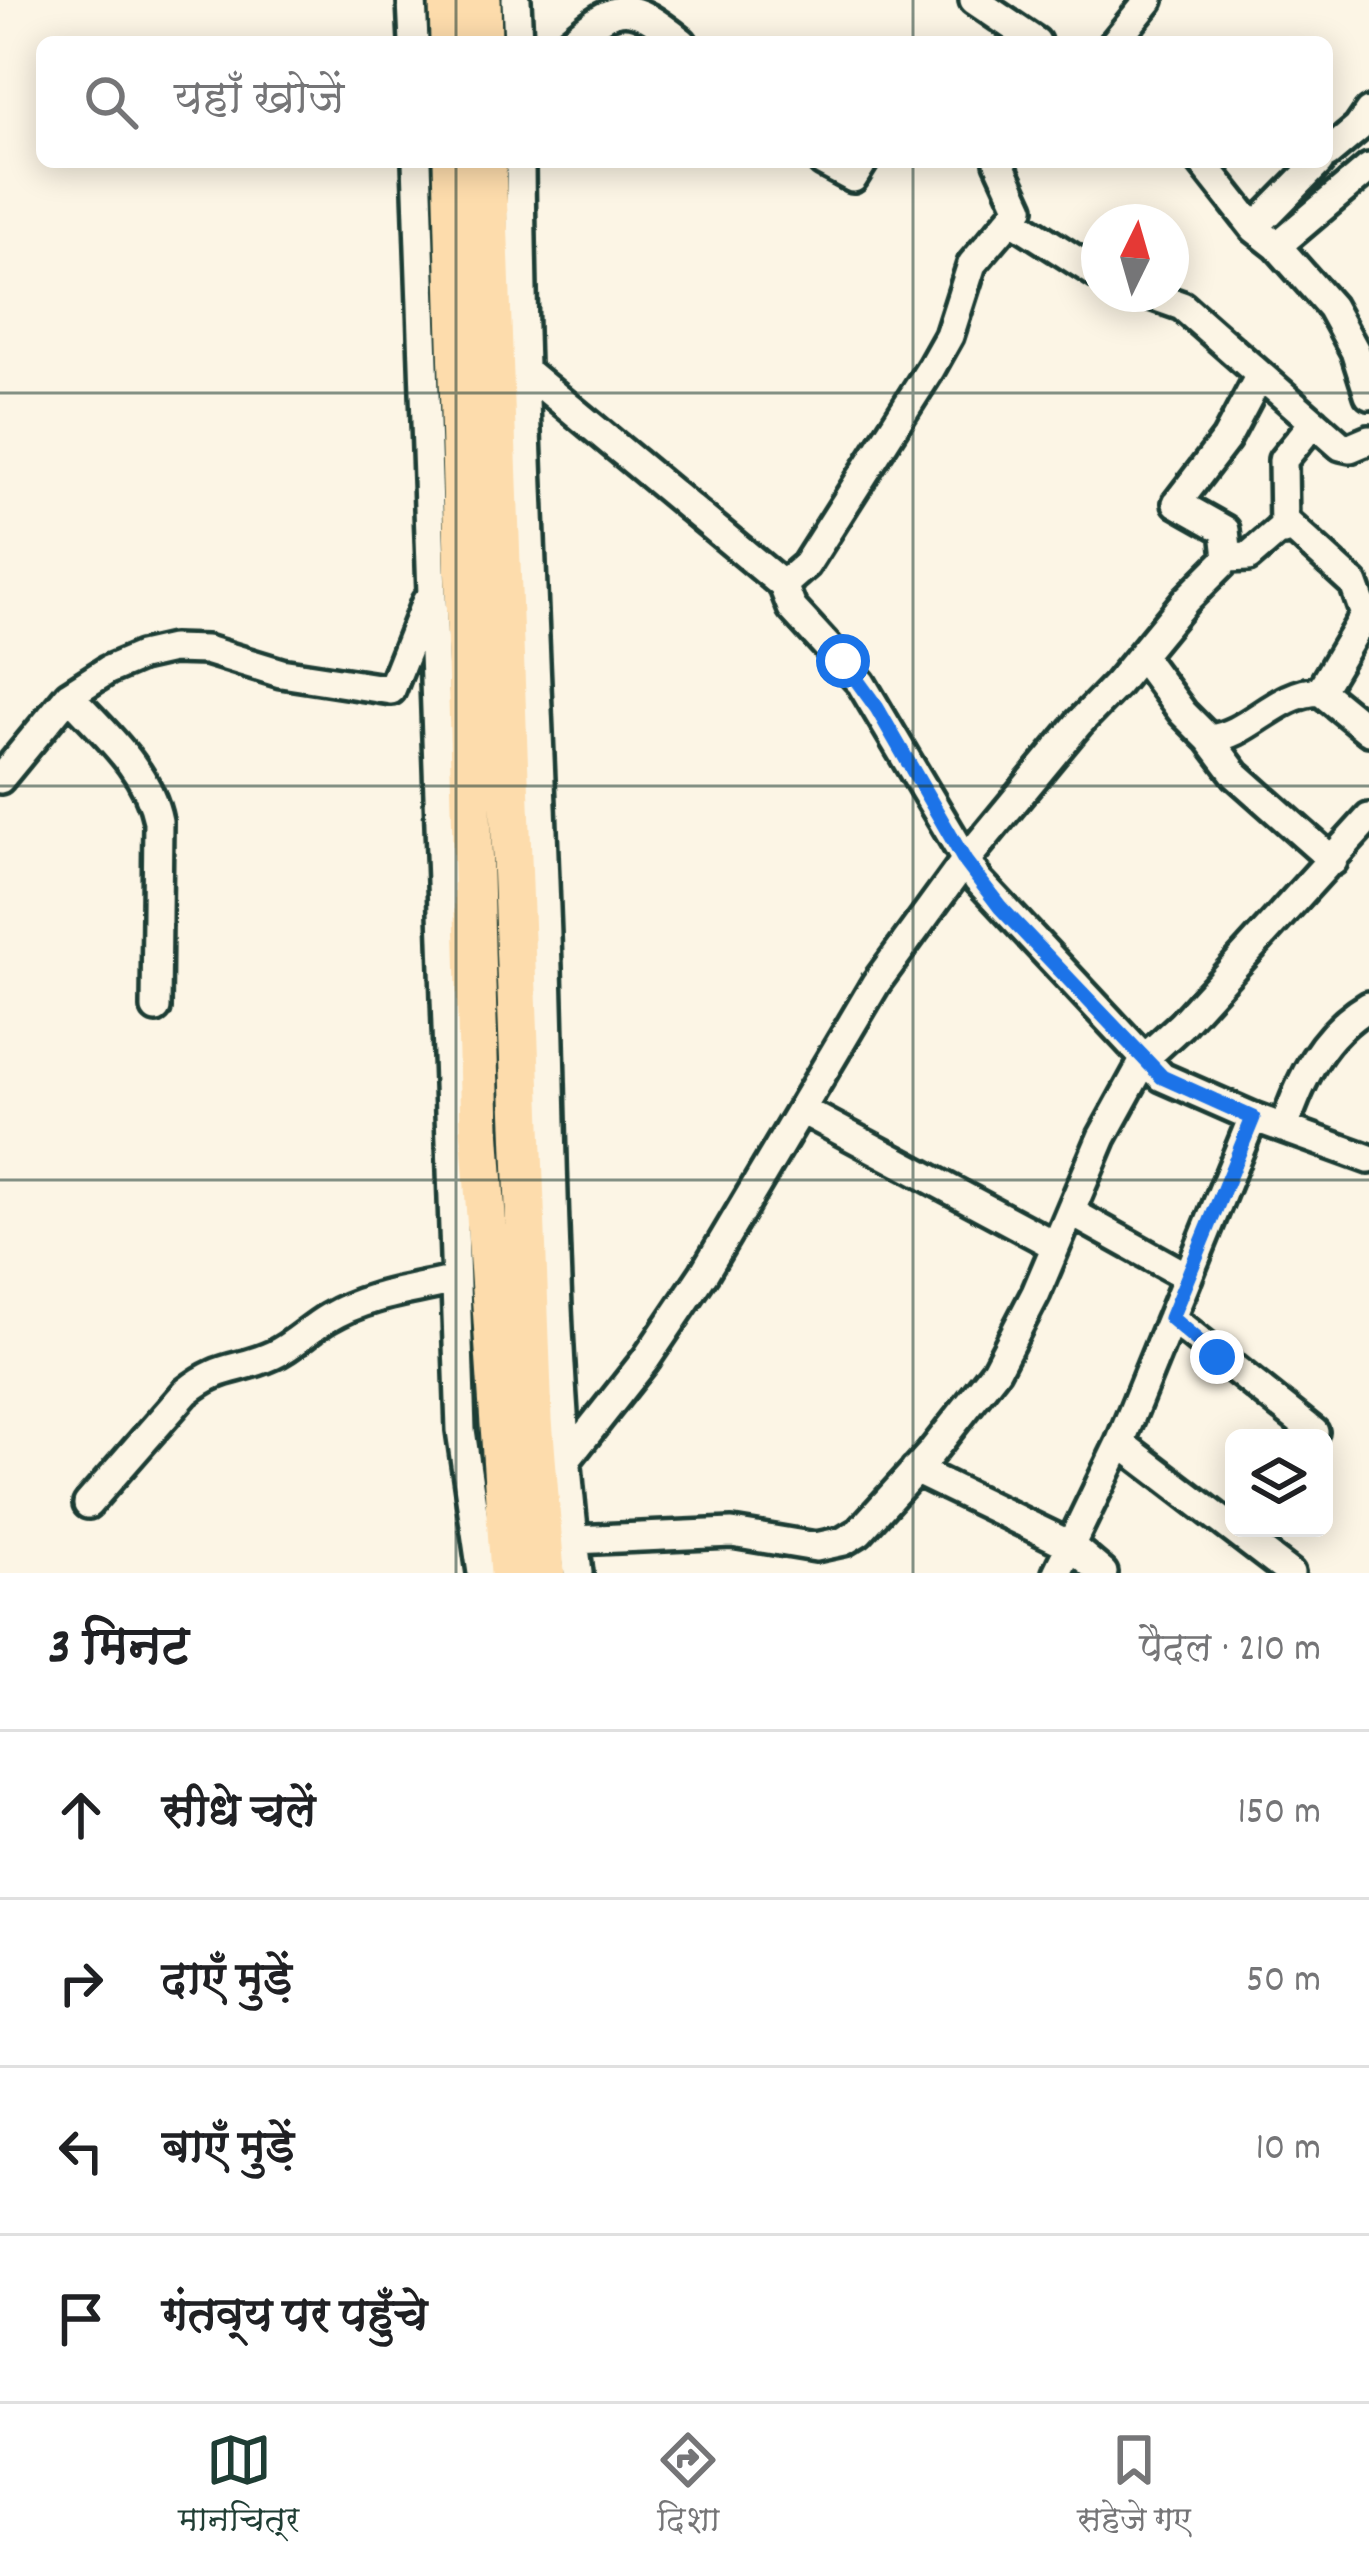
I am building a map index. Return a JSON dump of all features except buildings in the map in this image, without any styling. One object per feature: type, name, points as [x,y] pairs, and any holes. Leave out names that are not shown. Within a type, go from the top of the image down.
[{"type":"highway","points":[[449,0],[450,36]]},
{"type":"highway","points":[[481,0],[482,36]]},
{"type":"highway","points":[[453,168],[480,1126],[510,1573]]},
{"type":"highway","points":[[486,168],[533,1420],[545,1573]]},
{"type":"street","points":[[412,0],[414,36]]},
{"type":"street","points":[[516,0],[518,36]]},
{"type":"street","points":[[974,0],[1027,36]]},
{"type":"street","points":[[1120,36],[1149,0]]},
{"type":"street","points":[[575,36],[612,2],[630,3],[674,36]]},
{"type":"street","points":[[1333,149],[1369,112]]},
{"type":"street","points":[[417,168],[461,1430],[482,1573]]},
{"type":"street","points":[[520,168],[567,1459],[578,1573]]},
{"type":"street","points":[[834,168],[853,178],[859,168]]},
{"type":"street","points":[[783,585],[806,565],[932,368],[949,336],[972,264],[1020,208],[1002,168]]},
{"type":"street","points":[[1207,168],[1343,326],[1369,395]]},
{"type":"street","points":[[1254,228],[1313,168]]},
{"type":"street","points":[[1277,246],[1369,168]]},
{"type":"street","points":[[1011,219],[1081,264]]},
{"type":"street","points":[[1189,312],[1341,446],[1350,448],[1369,440]]},
{"type":"street","points":[[524,369],[783,585],[792,608],[861,683],[965,861],[1000,907],[1162,1077],[1253,1118],[1369,1159]]},
{"type":"street","points":[[1228,558],[1225,530],[1177,502],[1217,454],[1260,374]]},
{"type":"street","points":[[567,1459],[646,1359],[704,1273],[876,983],[965,861],[1186,600],[1228,558],[1248,556],[1278,531],[1285,531],[1283,460],[1314,422]]},
{"type":"street","points":[[1285,520],[1354,584],[1365,615],[1321,691]]},
{"type":"street","points":[[0,779],[69,695],[141,656],[206,650],[281,673],[391,690],[430,592]]},
{"type":"street","points":[[1141,656],[1236,775],[1333,861]]},
{"type":"street","points":[[1209,739],[1230,734],[1297,692],[1321,691],[1369,731]]},
{"type":"street","points":[[69,695],[123,754],[153,796],[158,821],[156,1008]]},
{"type":"street","points":[[574,1540],[732,1533],[829,1546],[859,1532],[996,1370],[1102,1137],[1146,1057],[1181,1025],[1369,818]]},
{"type":"street","points":[[1284,1128],[1312,1061],[1369,1006]]},
{"type":"street","points":[[802,1110],[1055,1246]]},
{"type":"street","points":[[1057,1573],[1120,1443],[1253,1118]]},
{"type":"street","points":[[1070,1212],[1188,1277]]},
{"type":"street","points":[[88,1504],[186,1392],[205,1377],[274,1355],[328,1318],[362,1302],[455,1280]]},
{"type":"street","points":[[1171,1318],[1310,1429]]},
{"type":"street","points":[[1120,1443],[1225,1517]]},
{"type":"street","points":[[915,1470],[1070,1545],[1103,1573]]},
{"type":"street","points":[[1252,1537],[1290,1573]]},
{"type":"route","points":[[843,661],[877,708],[965,861],[1000,907],[1162,1077],[1253,1118],[1171,1318],[1217,1357]]}]
